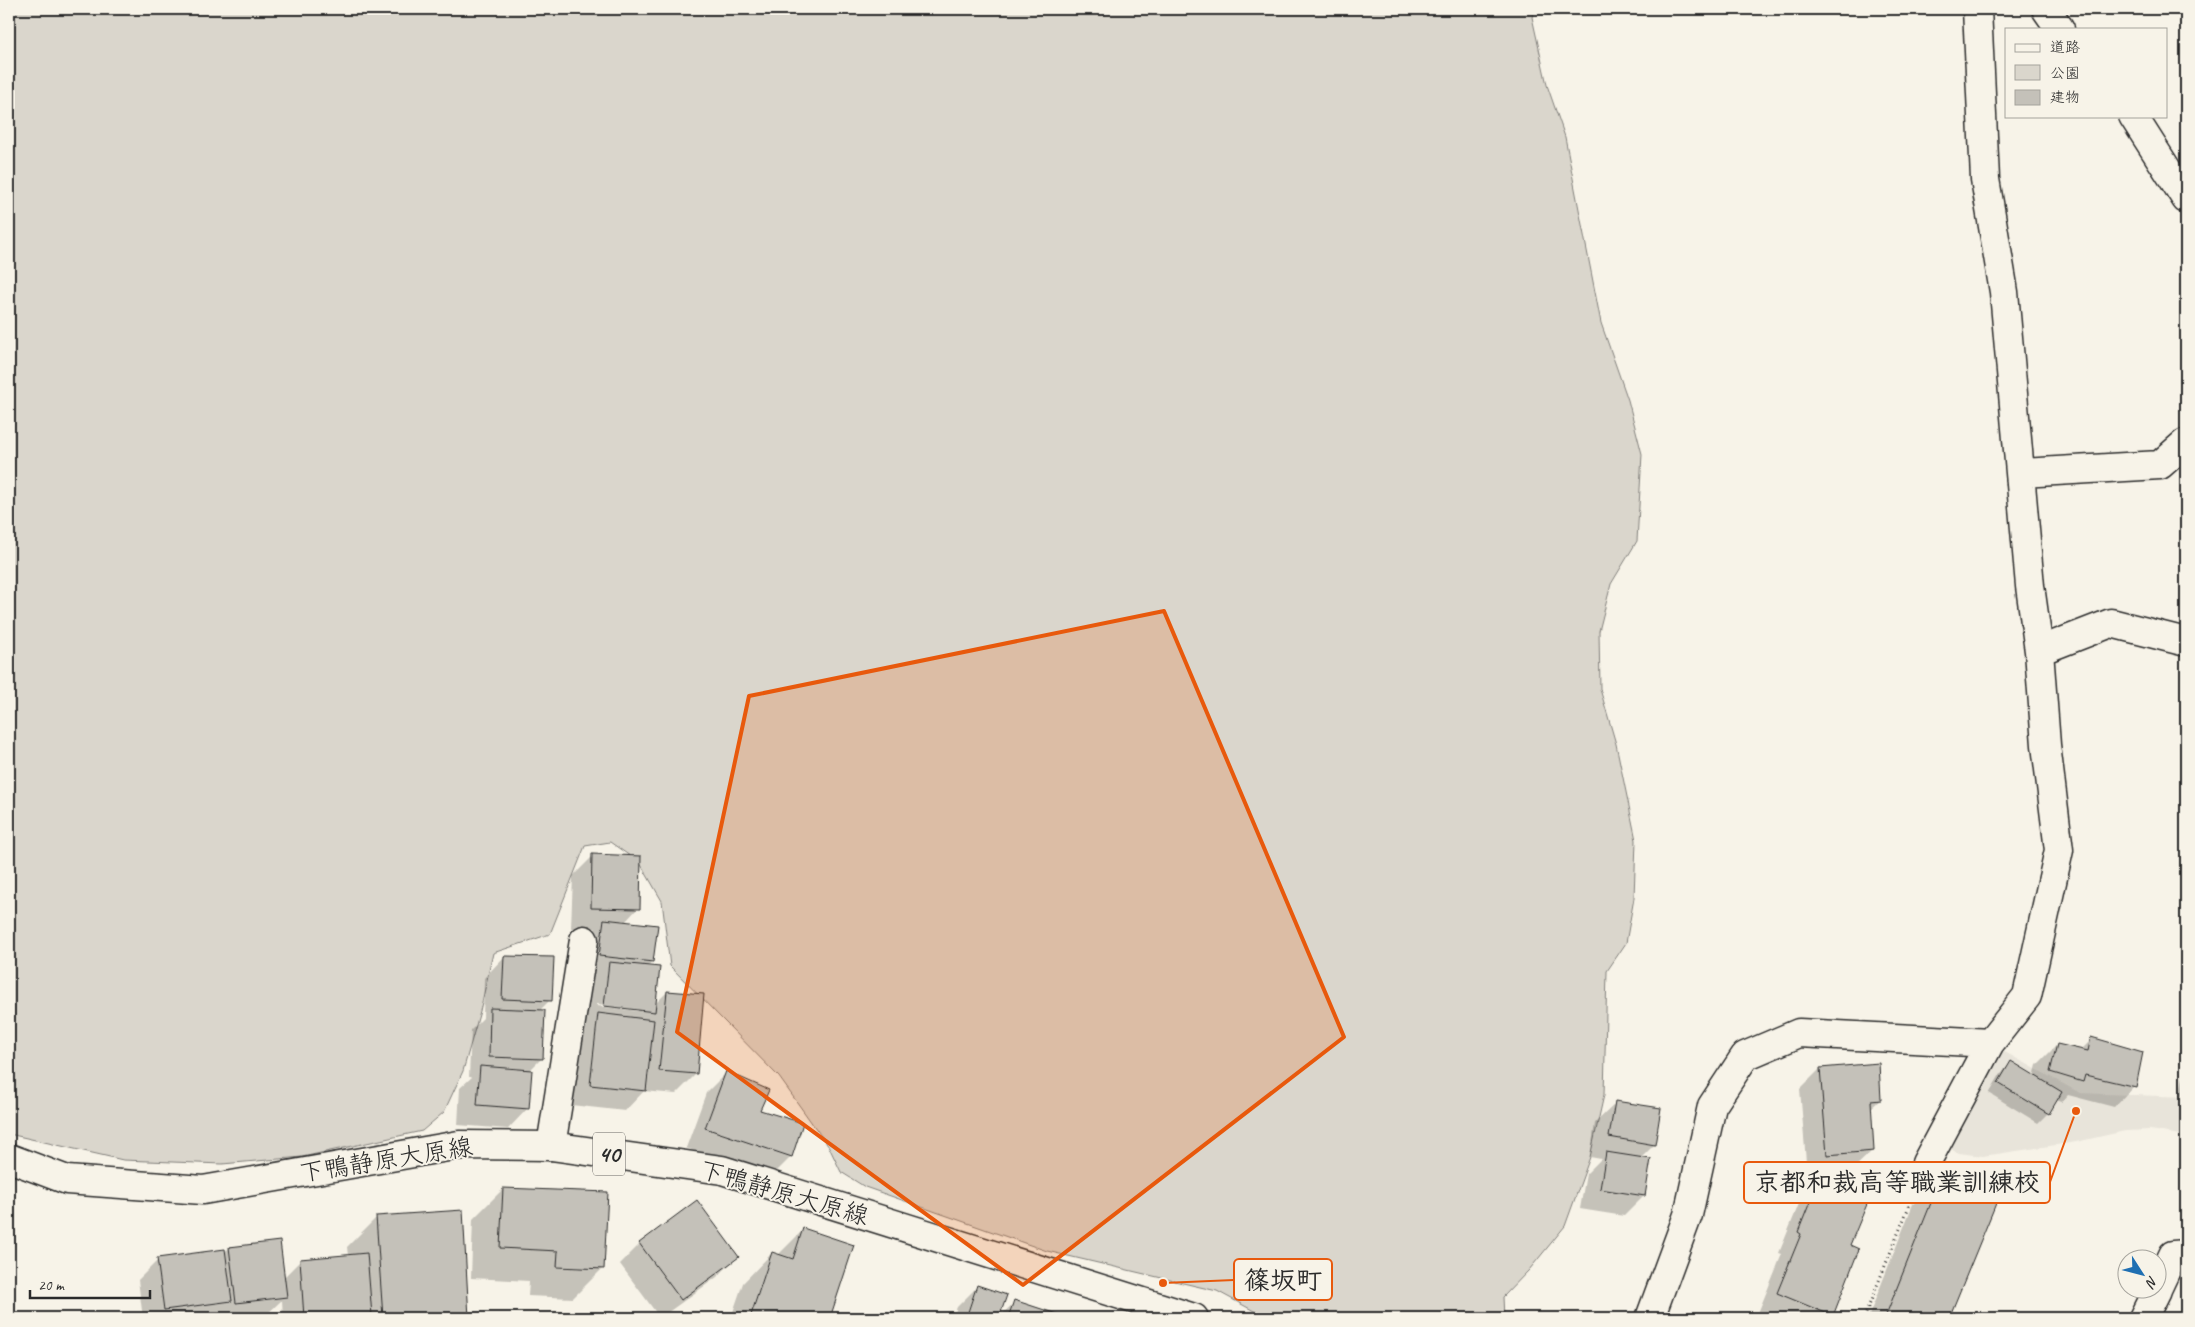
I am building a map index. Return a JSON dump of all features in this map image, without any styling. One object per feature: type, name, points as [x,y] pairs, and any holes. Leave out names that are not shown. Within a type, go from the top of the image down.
[{"type":"street","points":[[1926,1163],[1990,1044],[2027,996],[2059,850],[2046,745],[2039,651],[2030,586],[2004,292],[1985,179],[1977,9]]},
{"type":"street","points":[[2046,9],[2059,28]]},
{"type":"street","points":[[2134,118],[2186,198]]},
{"type":"street","points":[[2021,473],[2160,465],[2185,443]]},
{"type":"street","points":[[2039,651],[2112,623],[2186,642]]},
{"type":"street","points":[[550,1146],[584,940]]},
{"type":"street","points":[[1650,1318],[1688,1214],[1712,1106],[1745,1056],[1799,1033],[1990,1044]]},
{"type":"street","name":"下鴨静原大原線","points":[[9,1158],[67,1180],[203,1190],[459,1145],[550,1146],[722,1170],[1194,1318]]},
{"type":"street","points":[[2168,1265],[2173,1255],[2186,1254]]},
{"type":"street","points":[[2143,1318],[2151,1300]]},
{"type":"path","points":[[1864,1318],[1926,1163]]},
{"type":"highlighted area","points":[[1164,611],[1344,1037],[1023,1285],[677,1032],[749,696]]},
{"type":"shaded area","points":[[2003,1051],[2080,1093],[2186,1097],[2186,1136],[2150,1130],[2125,1131],[2076,1142],[1983,1156],[1958,1153],[1947,1147]]},
{"type":"green space","points":[[9,9],[1535,9],[1532,17],[1547,85],[1565,137],[1601,323],[1628,400],[1642,454],[1637,541],[1611,584],[1599,631],[1600,689],[1616,744],[1636,840],[1634,898],[1626,943],[1607,971],[1604,1095],[1590,1157],[1565,1226],[1529,1270],[1503,1297],[1504,1318],[1267,1318],[1217,1291],[1047,1251],[865,1187],[841,1172],[829,1147],[779,1077],[670,966],[662,901],[640,863],[610,842],[585,846],[550,934],[493,953],[480,1011],[463,1071],[444,1112],[422,1131],[302,1157],[222,1164],[123,1160],[9,1134]]},
{"type":"building","points":[[592,854],[641,856],[640,909],[591,908]]},
{"type":"building","points":[[604,919],[658,925],[653,962],[599,956]]},
{"type":"building","points":[[504,956],[554,957],[552,1001],[502,999]]},
{"type":"building","points":[[609,962],[660,967],[655,1012],[604,1006]]},
{"type":"building","points":[[667,991],[704,994],[697,1074],[659,1071]]},
{"type":"building","points":[[490,1008],[545,1010],[543,1059],[489,1057]]},
{"type":"building","points":[[598,1013],[654,1020],[646,1091],[590,1085]]},
{"type":"building","points":[[2091,1037],[2143,1052],[2136,1087],[2085,1075],[2083,1082],[2050,1072],[2057,1044],[2088,1051]]},
{"type":"building","points":[[2011,1061],[2062,1092],[2049,1114],[1998,1083]]},
{"type":"building","points":[[1879,1063],[1881,1100],[1871,1101],[1874,1151],[1827,1155],[1820,1068]]},
{"type":"building","points":[[480,1066],[532,1070],[529,1109],[477,1105]]},
{"type":"building","points":[[726,1071],[769,1090],[760,1110],[803,1123],[792,1157],[705,1128]]},
{"type":"building","points":[[1615,1101],[1661,1108],[1655,1145],[1609,1137]]},
{"type":"building","points":[[1606,1152],[1651,1159],[1645,1196],[1600,1189]]},
{"type":"building","points":[[1943,1173],[1999,1196],[1949,1318],[1894,1318],[1886,1315]]},
{"type":"building","points":[[1820,1177],[1870,1197],[1850,1245],[1859,1249],[1833,1316],[1777,1293],[1801,1234],[1798,1232]]},
{"type":"building","points":[[503,1188],[608,1192],[604,1269],[557,1267],[558,1251],[500,1248]]},
{"type":"building","points":[[697,1200],[739,1257],[681,1300],[639,1243]]},
{"type":"building","points":[[463,1210],[469,1318],[383,1318],[376,1216]]},
{"type":"building","points":[[803,1228],[854,1245],[830,1318],[750,1318],[772,1252],[793,1259]]},
{"type":"building","points":[[280,1241],[287,1297],[236,1303],[229,1247]]},
{"type":"building","points":[[225,1249],[232,1301],[164,1310],[157,1258]]},
{"type":"building","points":[[367,1253],[372,1316],[304,1318],[300,1259]]},
{"type":"building","points":[[977,1285],[1007,1295],[999,1318],[966,1318]]},
{"type":"building","points":[[1014,1300],[1069,1318],[1008,1318]]},
{"type":"place","name":"京都和裁高等職業訓練校","points":[[2076,1111]]},
{"type":"place","name":"篠坂町","points":[[1163,1283]]}]
